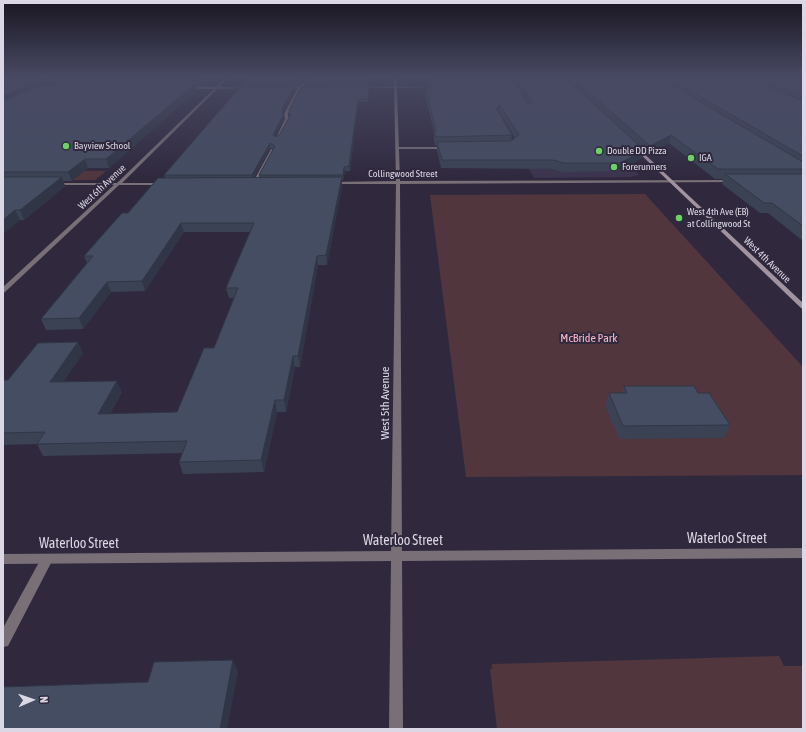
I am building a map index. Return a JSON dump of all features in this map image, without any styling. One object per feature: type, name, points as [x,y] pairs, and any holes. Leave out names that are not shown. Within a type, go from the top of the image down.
[{"type":"main road","name":"West 4th Avenue","points":[[634,146],[803,307]]},
{"type":"street","name":"West 6th Avenue","points":[[3,291],[118,184],[192,111]]},
{"type":"street","points":[[276,139],[287,119],[286,114],[288,111]]},
{"type":"street","name":"West 5th Avenue","points":[[395,111],[398,183],[396,729]]},
{"type":"street","points":[[396,148],[454,148]]},
{"type":"street","points":[[254,184],[272,150]]},
{"type":"street","name":"Collingwood Street","points":[[325,183],[736,181]]},
{"type":"street","points":[[46,184],[168,184]]},
{"type":"street","points":[[246,184],[262,184]]},
{"type":"street","name":"Waterloo Street","points":[[3,559],[803,553]]},
{"type":"street","points":[[3,640],[47,559]]},
{"type":"shaded area","points":[[605,138],[639,175],[630,177],[534,178],[516,146]]},
{"type":"green space","points":[[3,171],[106,171],[95,180],[3,181]]},
{"type":"green space","name":"McBride Park","points":[[645,194],[803,367],[803,475],[466,477],[430,195]]},
{"type":"green space","points":[[779,656],[784,666],[803,666],[803,729],[497,729],[490,669],[492,669],[492,664]]},
{"type":"building","name":"Bayview School","points":[[3,111],[163,111],[106,159],[85,159],[68,172],[3,172],[3,119],[5,118],[3,118]]},
{"type":"building","points":[[219,111],[282,111],[283,115],[273,135],[275,137],[279,135],[290,116],[289,111],[356,111],[349,166],[344,167],[343,175],[259,175],[275,146],[270,143],[252,175],[164,175]]},
{"type":"building","points":[[431,111],[498,111],[512,135],[436,137],[434,132],[436,132]]},
{"type":"building","points":[[504,111],[602,111],[644,150],[620,163],[564,163],[553,160],[442,160],[437,142],[511,141],[519,135]]},
{"type":"building","points":[[611,111],[716,111],[803,162],[803,169],[718,169],[671,135],[650,146]]},
{"type":"building","points":[[725,111],[803,111],[803,156]]},
{"type":"building","points":[[725,174],[803,174],[803,226],[772,203],[764,203]]},
{"type":"building","points":[[3,177],[62,177],[20,210],[15,210],[3,220]]},
{"type":"building","points":[[342,177],[326,255],[317,256],[298,356],[293,356],[284,400],[275,400],[261,460],[179,462],[187,441],[37,444],[45,432],[3,433],[3,380],[8,380],[38,343],[78,342],[50,382],[117,381],[98,414],[177,412],[204,348],[214,348],[238,288],[226,288],[254,223],[181,223],[142,281],[107,282],[79,318],[41,319],[93,256],[84,256],[122,213],[128,213],[158,178]]},
{"type":"building","points":[[624,386],[694,386],[698,393],[709,393],[730,425],[623,426],[609,393],[627,393]]},
{"type":"building","points":[[233,660],[220,729],[3,729],[3,687],[148,682],[154,662]]},
{"type":"place","name":"Bayview School","points":[[66,146]]},
{"type":"place","name":"Double DD Pizza","points":[[599,151]]},
{"type":"place","name":"IGA","points":[[691,158]]},
{"type":"place","name":"Forerunners","points":[[614,167]]},
{"type":"place","name":"West 4th Ave (EB) at Collingwood St","points":[[679,218]]}]
